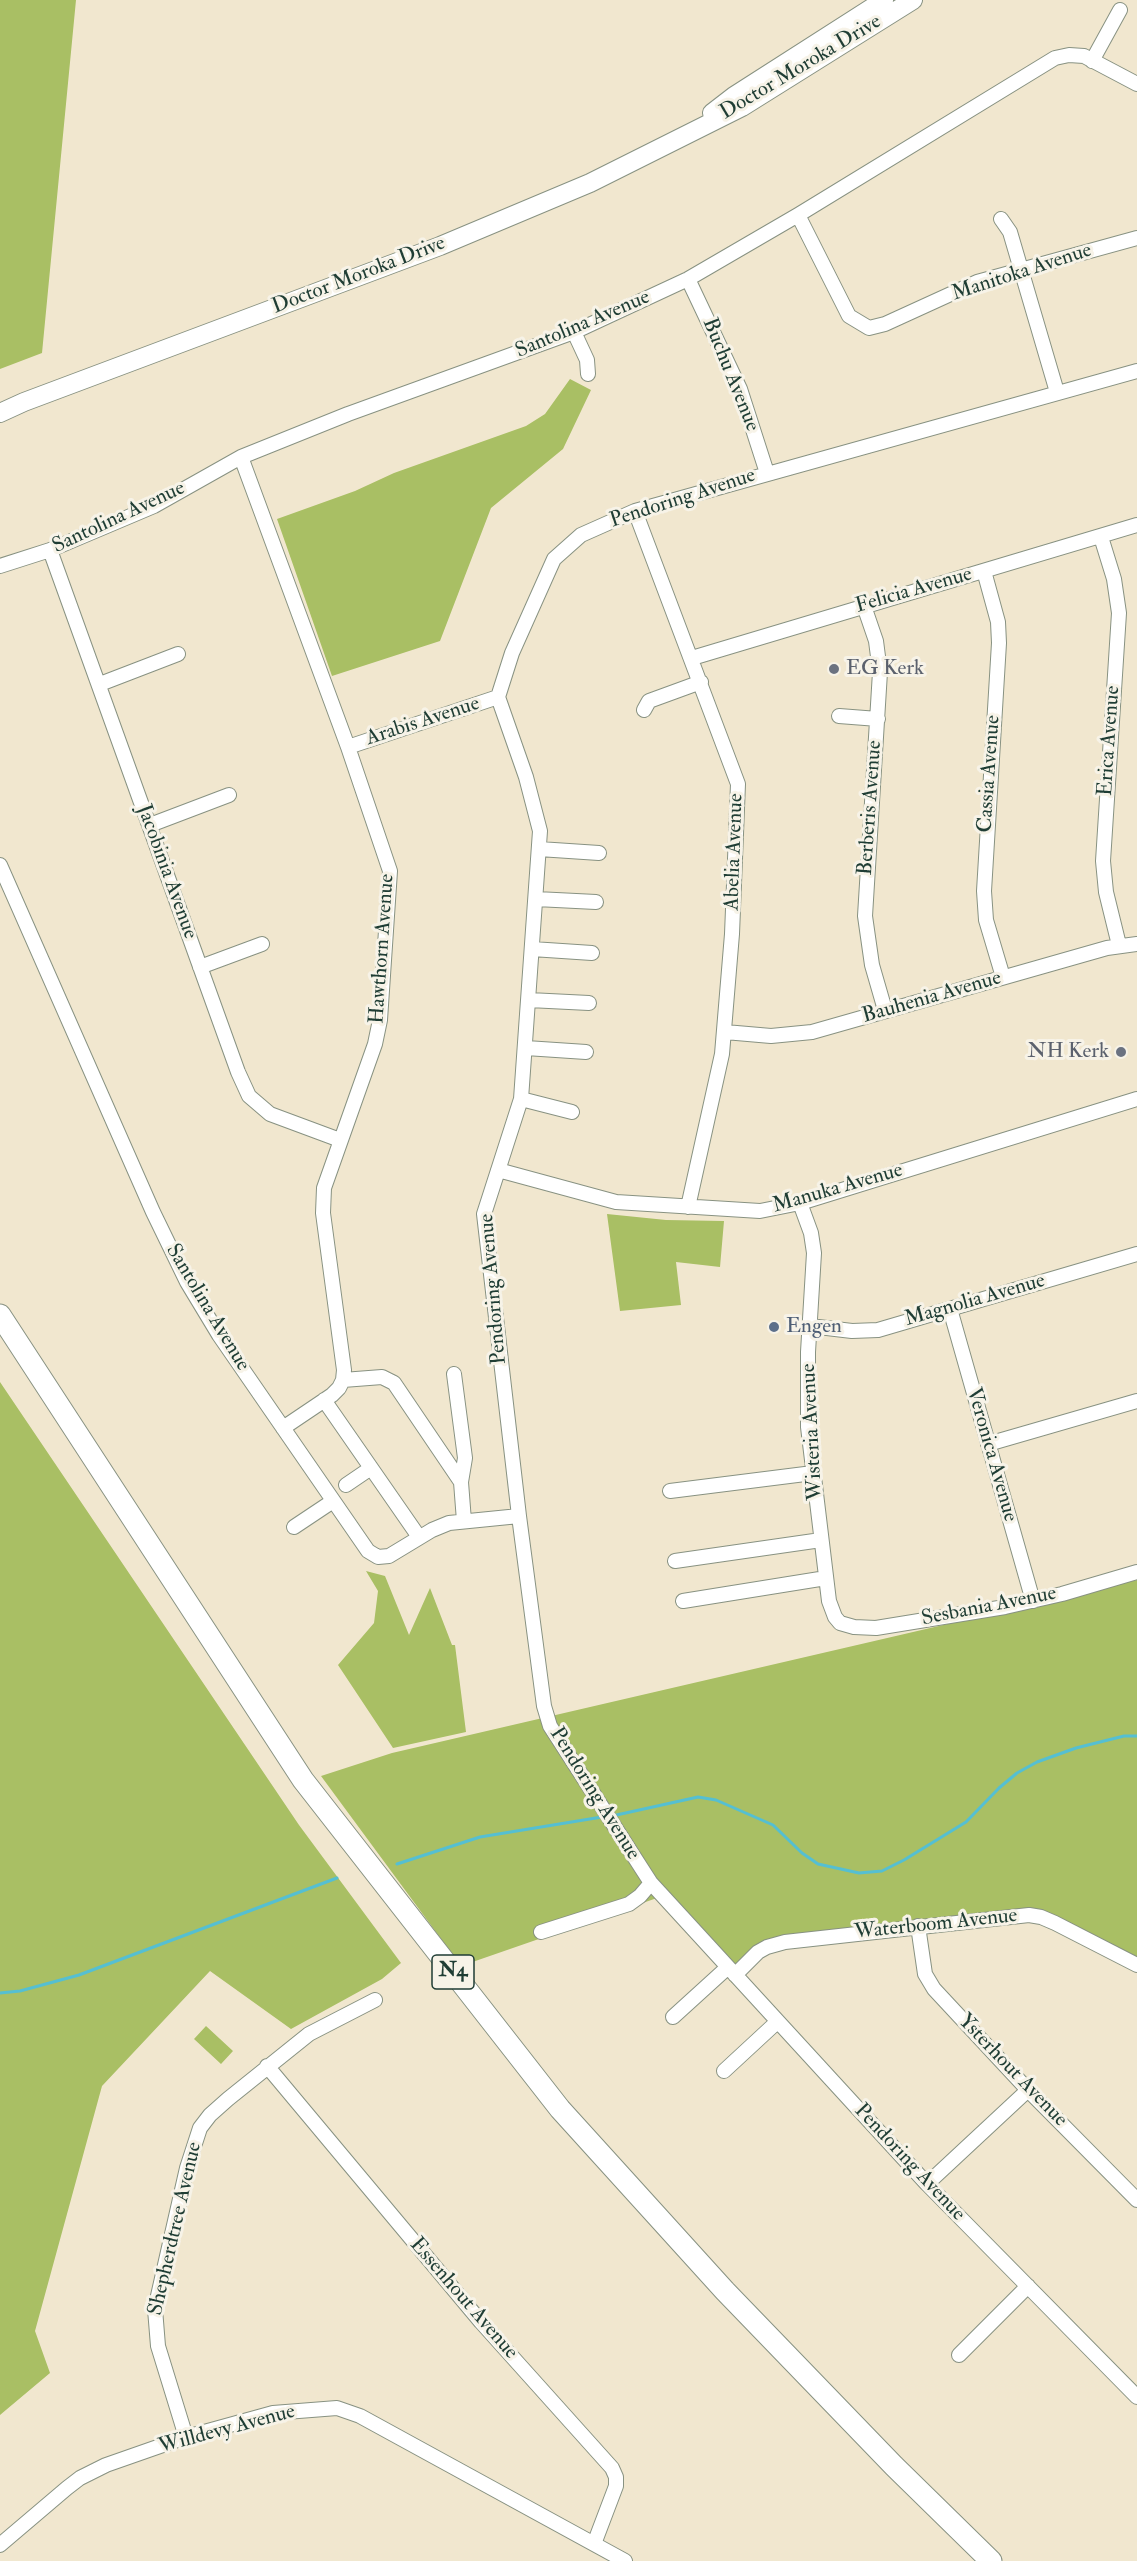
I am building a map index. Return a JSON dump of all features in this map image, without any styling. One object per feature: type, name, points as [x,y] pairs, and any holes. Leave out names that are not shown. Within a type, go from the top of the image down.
[{"type":"highway","name":"N4","points":[[0,1315],[303,1780],[561,2109],[724,2291],[894,2466],[991,2561]]},
{"type":"main road","name":"Doctor Moroka Drive","points":[[687,132],[734,96],[884,0]]},
{"type":"main road","name":"Doctor Moroka Drive","points":[[0,413],[440,246],[590,183],[687,132],[742,107],[913,0]]},
{"type":"main road","name":"Doctor Moroka Drive","points":[[0,407],[24,402]]},
{"type":"street","points":[[1092,61],[1120,10]]},
{"type":"street","name":"Santolina Avenue","points":[[0,566],[50,550],[154,506],[241,457],[348,414],[574,332],[688,279],[798,215],[1055,58],[1069,55],[1084,56],[1137,84]]},
{"type":"street","name":"Manitoka Avenue","points":[[798,215],[849,316],[868,328],[879,327],[977,282],[1137,238]]},
{"type":"street","points":[[1001,219],[1010,232],[1057,392]]},
{"type":"street","name":"Buchu Avenue","points":[[688,279],[740,388],[767,473]]},
{"type":"street","points":[[574,332],[587,360],[588,374]]},
{"type":"street","name":"Pendoring Avenue","points":[[1137,371],[635,511],[581,535],[554,559],[512,653],[498,697],[539,820],[539,849],[521,1099],[484,1214],[519,1516],[546,1715],[561,1745],[651,1883],[927,2184],[1137,2397]]},
{"type":"street","name":"Hawthorn Avenue","points":[[241,457],[348,747],[387,859],[390,882],[380,1020],[375,1044],[324,1188],[323,1202],[344,1370],[343,1380]]},
{"type":"street","name":"Abelia Avenue","points":[[635,511],[692,658],[739,792],[725,1032],[688,1207]]},
{"type":"street","name":"Felicia Avenue","points":[[692,658],[1137,525]]},
{"type":"street","name":"Erica Avenue","points":[[1101,537],[1114,579],[1119,613],[1103,861],[1106,892],[1119,945]]},
{"type":"street","name":"Jacobinia Avenue","points":[[50,550],[200,967],[249,1096],[270,1114],[340,1140]]},
{"type":"street","name":"Cassia Avenue","points":[[984,571],[998,622],[999,643],[984,891],[986,920],[1003,977]]},
{"type":"street","name":"Berberis Avenue","points":[[864,606],[876,641],[879,660],[878,719],[865,916],[872,965],[885,1010]]},
{"type":"street","points":[[100,684],[178,654]]},
{"type":"street","points":[[644,710],[650,700],[700,682]]},
{"type":"street","name":"Arabis Avenue","points":[[348,747],[498,697]]},
{"type":"street","points":[[839,716],[878,719]]},
{"type":"street","points":[[150,825],[229,795]]},
{"type":"street","points":[[539,849],[599,853]]},
{"type":"street","name":"Santolina Avenue","points":[[0,865],[153,1212],[187,1282],[219,1335],[368,1551],[378,1557],[389,1556],[419,1537],[449,1523],[519,1516]]},
{"type":"street","points":[[536,898],[596,902]]},
{"type":"street","points":[[200,967],[262,944]]},
{"type":"street","name":"Bauhenia Avenue","points":[[725,1032],[789,1036],[832,1027],[1119,945],[1137,944]]},
{"type":"street","points":[[532,950],[592,953]]},
{"type":"street","points":[[529,1000],[589,1003]]},
{"type":"street","points":[[526,1048],[586,1052]]},
{"type":"street","points":[[521,1099],[572,1112]]},
{"type":"street","name":"Manuka Avenue","points":[[498,1170],[616,1202],[760,1212],[800,1203],[1137,1099]]},
{"type":"street","name":"Wisteria Avenue","points":[[800,1203],[811,1233],[814,1253],[807,1398],[813,1473],[830,1605],[840,1623]]},
{"type":"street","name":"Magnolia Avenue","points":[[810,1326],[852,1331],[878,1330],[1137,1254]]},
{"type":"street","name":"Veronica Avenue","points":[[950,1309],[1033,1601]]},
{"type":"street","points":[[454,1374],[465,1458],[461,1482],[464,1521]]},
{"type":"street","points":[[283,1428],[324,1400],[339,1388],[343,1380],[382,1377],[394,1383],[461,1482]]},
{"type":"street","points":[[324,1400],[419,1537]]},
{"type":"street","points":[[988,1444],[1137,1401]]},
{"type":"street","points":[[346,1485],[371,1468]]},
{"type":"street","points":[[670,1491],[813,1473]]},
{"type":"street","points":[[294,1527],[333,1501]]},
{"type":"street","points":[[675,1561],[821,1540]]},
{"type":"street","name":"Sesbania Avenue","points":[[840,1623],[854,1627],[876,1628],[1033,1601],[1137,1572]]},
{"type":"street","points":[[683,1601],[826,1578]]},
{"type":"street","points":[[541,1932],[628,1904],[640,1896],[651,1883]]},
{"type":"street","name":"Waterboom Avenue","points":[[673,2017],[731,1971],[758,1952],[778,1943],[918,1926],[1029,1915],[1041,1917],[1137,1965]]},
{"type":"street","name":"Ysterhout Avenue","points":[[918,1926],[927,1980],[1028,2090],[1137,2199]]},
{"type":"street","name":"Shepherdtree Avenue","points":[[186,2438],[158,2346],[154,2324],[157,2294],[187,2168],[200,2128],[210,2115],[267,2066],[317,2028],[375,2000]]},
{"type":"street","points":[[724,2071],[777,2022]]},
{"type":"street","name":"Essenhout Avenue","points":[[267,2066],[474,2313],[612,2468],[616,2477],[616,2486],[594,2544]]},
{"type":"street","points":[[927,2184],[1028,2090]]},
{"type":"street","points":[[959,2355],[1028,2286]]},
{"type":"street","name":"Willdevy Avenue","points":[[0,2545],[80,2478],[106,2465],[186,2438],[273,2414],[324,2408],[348,2411],[626,2561]]},
{"type":"green space","points":[[0,0],[76,0],[42,353],[0,369]]},
{"type":"green space","points":[[570,379],[591,390],[563,449],[491,508],[440,641],[332,676],[277,519],[355,491],[394,473],[526,426],[545,414]]},
{"type":"green space","points":[[607,1214],[666,1220],[724,1221],[720,1267],[676,1262],[681,1305],[620,1311]]},
{"type":"green space","points":[[0,1382],[299,1825],[401,1963],[382,1979],[291,2029],[210,1971],[102,2086],[35,2331],[50,2373],[0,2415]]},
{"type":"green space","points":[[366,1571],[385,1576],[409,1635],[430,1588],[452,1645],[455,1645],[466,1732],[393,1748],[338,1665],[374,1623],[378,1591]]},
{"type":"green space","points":[[1137,1580],[1137,1968],[1036,1916],[773,1946],[732,1983],[657,1898],[461,1966],[321,1776],[392,1753]]},
{"type":"green space","points":[[206,2026],[233,2051],[221,2064],[194,2039]]},
{"type":"waterway","points":[[612,1816],[698,1797],[716,1800],[773,1825],[802,1853],[818,1864],[859,1873],[882,1871],[966,1822],[999,1788],[1017,1773],[1037,1762],[1076,1748],[1124,1736],[1137,1736]]},
{"type":"waterway","points":[[397,1864],[480,1837],[602,1817]]},
{"type":"waterway","points":[[0,1993],[20,1991],[79,1975],[337,1878]]},
{"type":"place","name":"EG Kerk","points":[[834,669]]},
{"type":"place","name":"NH Kerk","points":[[1121,1052]]},
{"type":"place","name":"Engen","points":[[774,1327]]}]
